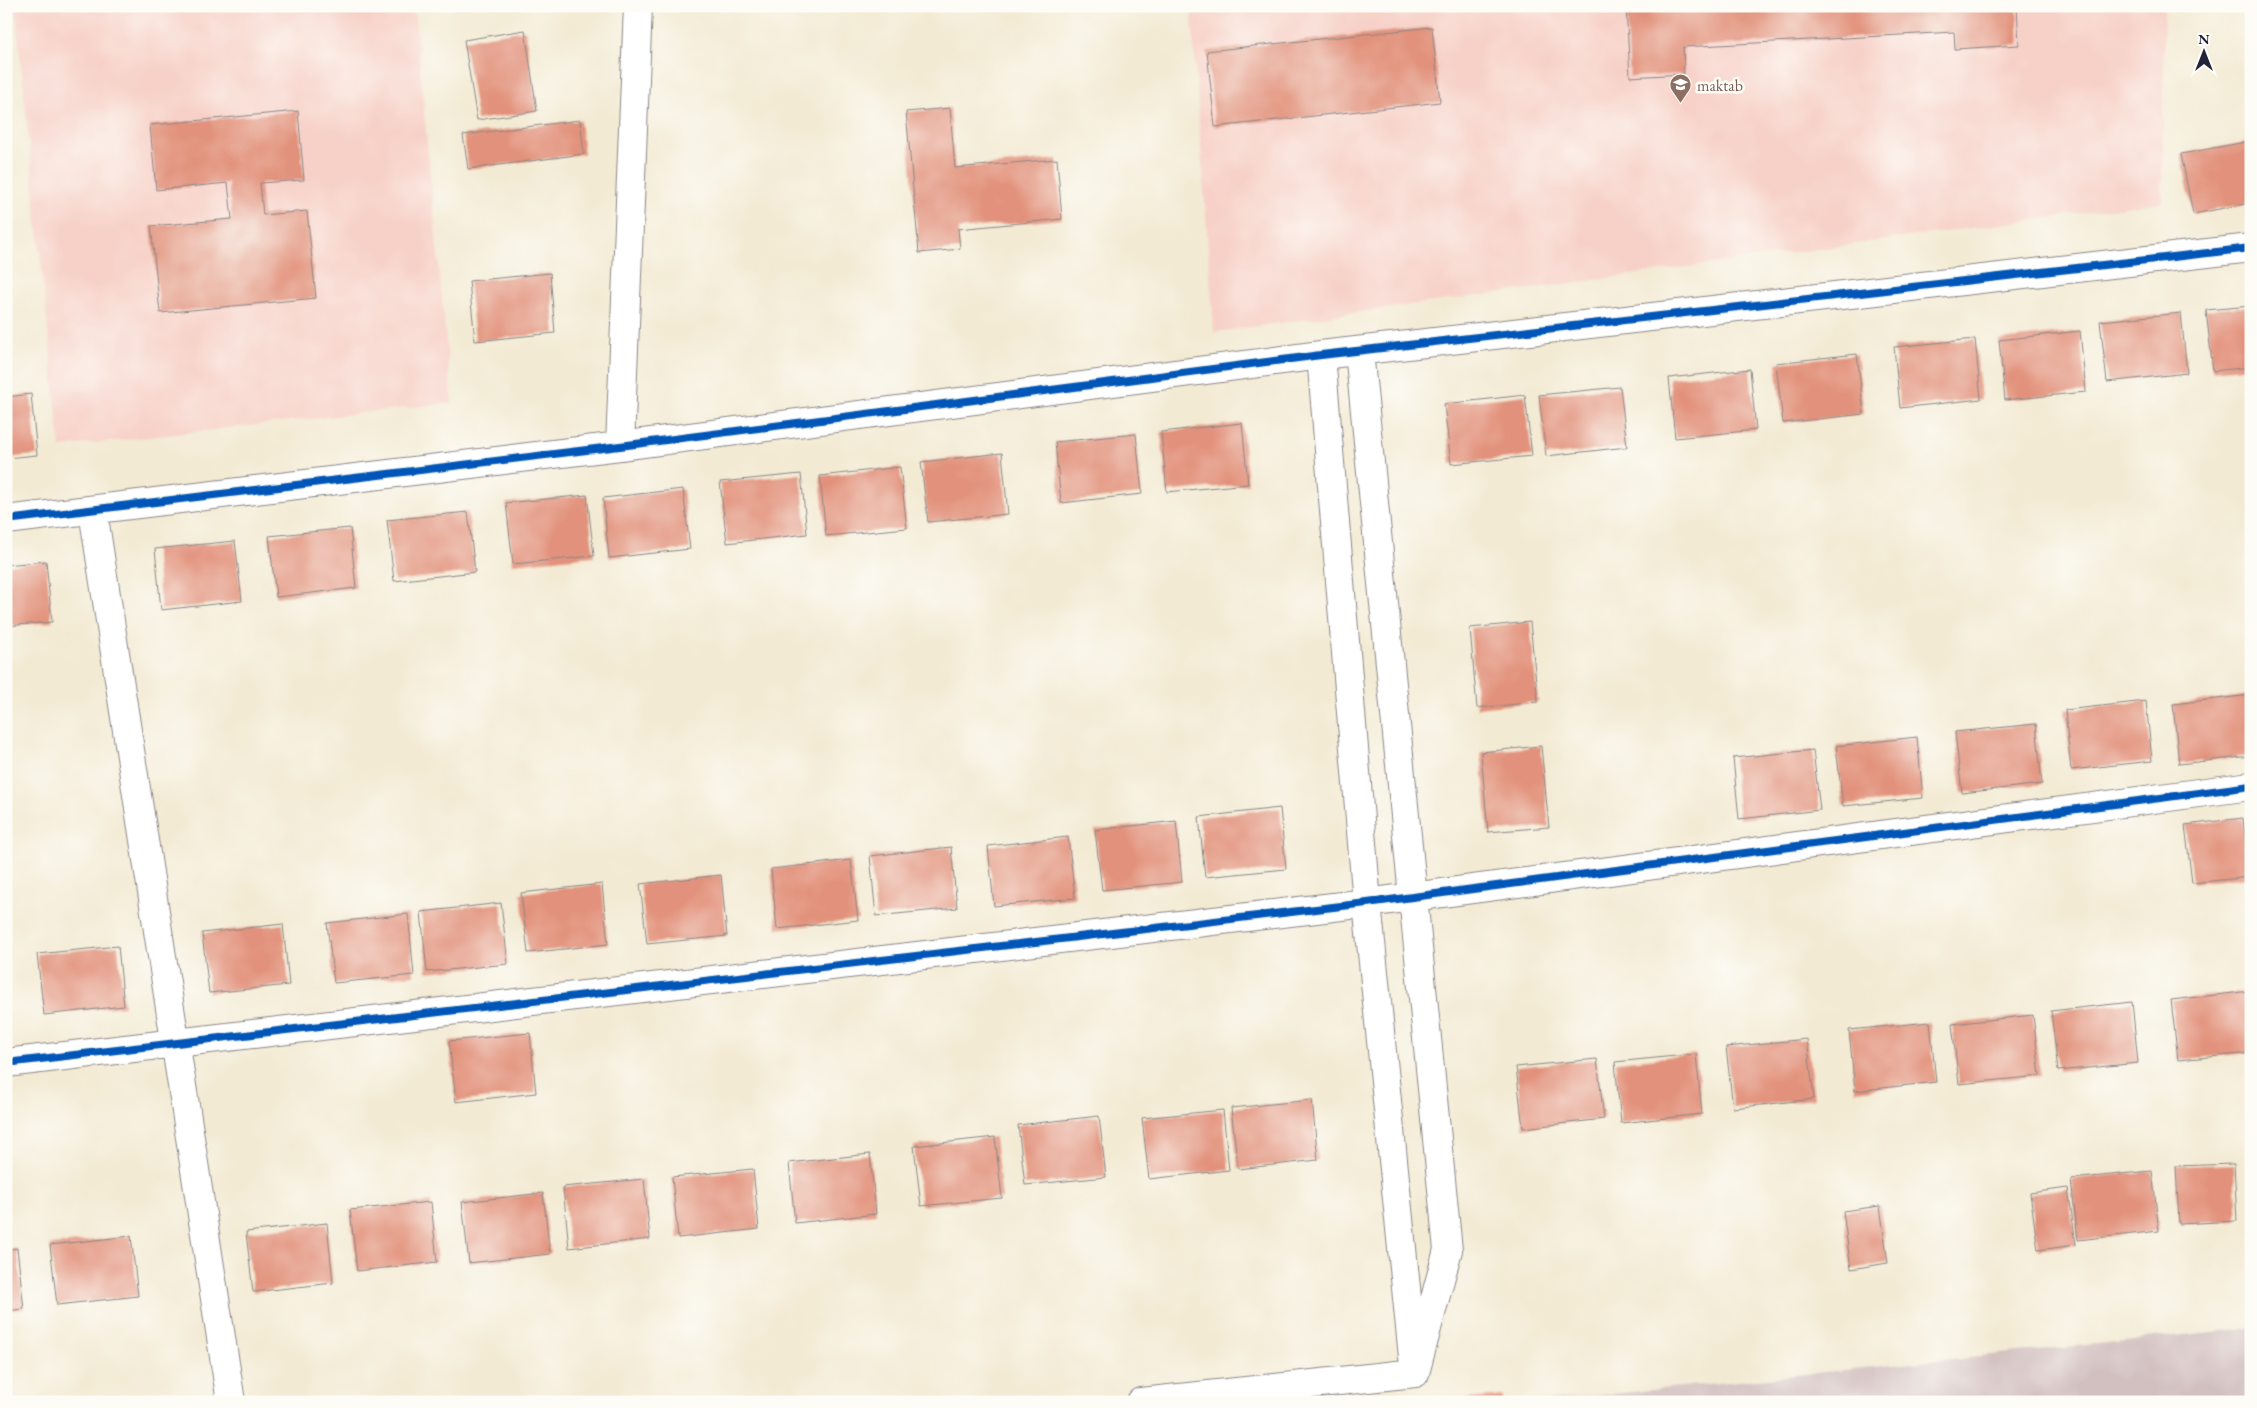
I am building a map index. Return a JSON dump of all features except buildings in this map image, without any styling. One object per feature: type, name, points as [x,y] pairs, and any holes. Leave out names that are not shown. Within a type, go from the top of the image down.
[{"type":"street","points":[[620,446],[638,6]]},
{"type":"street","points":[[6,520],[620,446],[1321,355],[2251,248]]},
{"type":"street","points":[[1359,351],[1448,1250],[1415,1374]]},
{"type":"street","points":[[1321,355],[1367,903],[1415,1374]]},
{"type":"street","points":[[93,511],[231,1402]]},
{"type":"street","points":[[6,1063],[1367,903],[2251,786]]},
{"type":"street","points":[[1141,1402],[1415,1374]]},
{"type":"shaded area","points":[[15,6],[414,6],[452,403],[60,447]]},
{"type":"shaded area","name":"maktab","points":[[1191,6],[2164,6],[2162,202],[1214,332]]},
{"type":"shaded area","points":[[2251,1328],[2251,1402],[1535,1402]]},
{"type":"cycle path","points":[[6,520],[620,446],[1321,355],[2251,248]]},
{"type":"cycle path","points":[[6,1063],[1367,903],[2251,786]]},
{"type":"place","name":"maktab","points":[[1681,104]]}]
